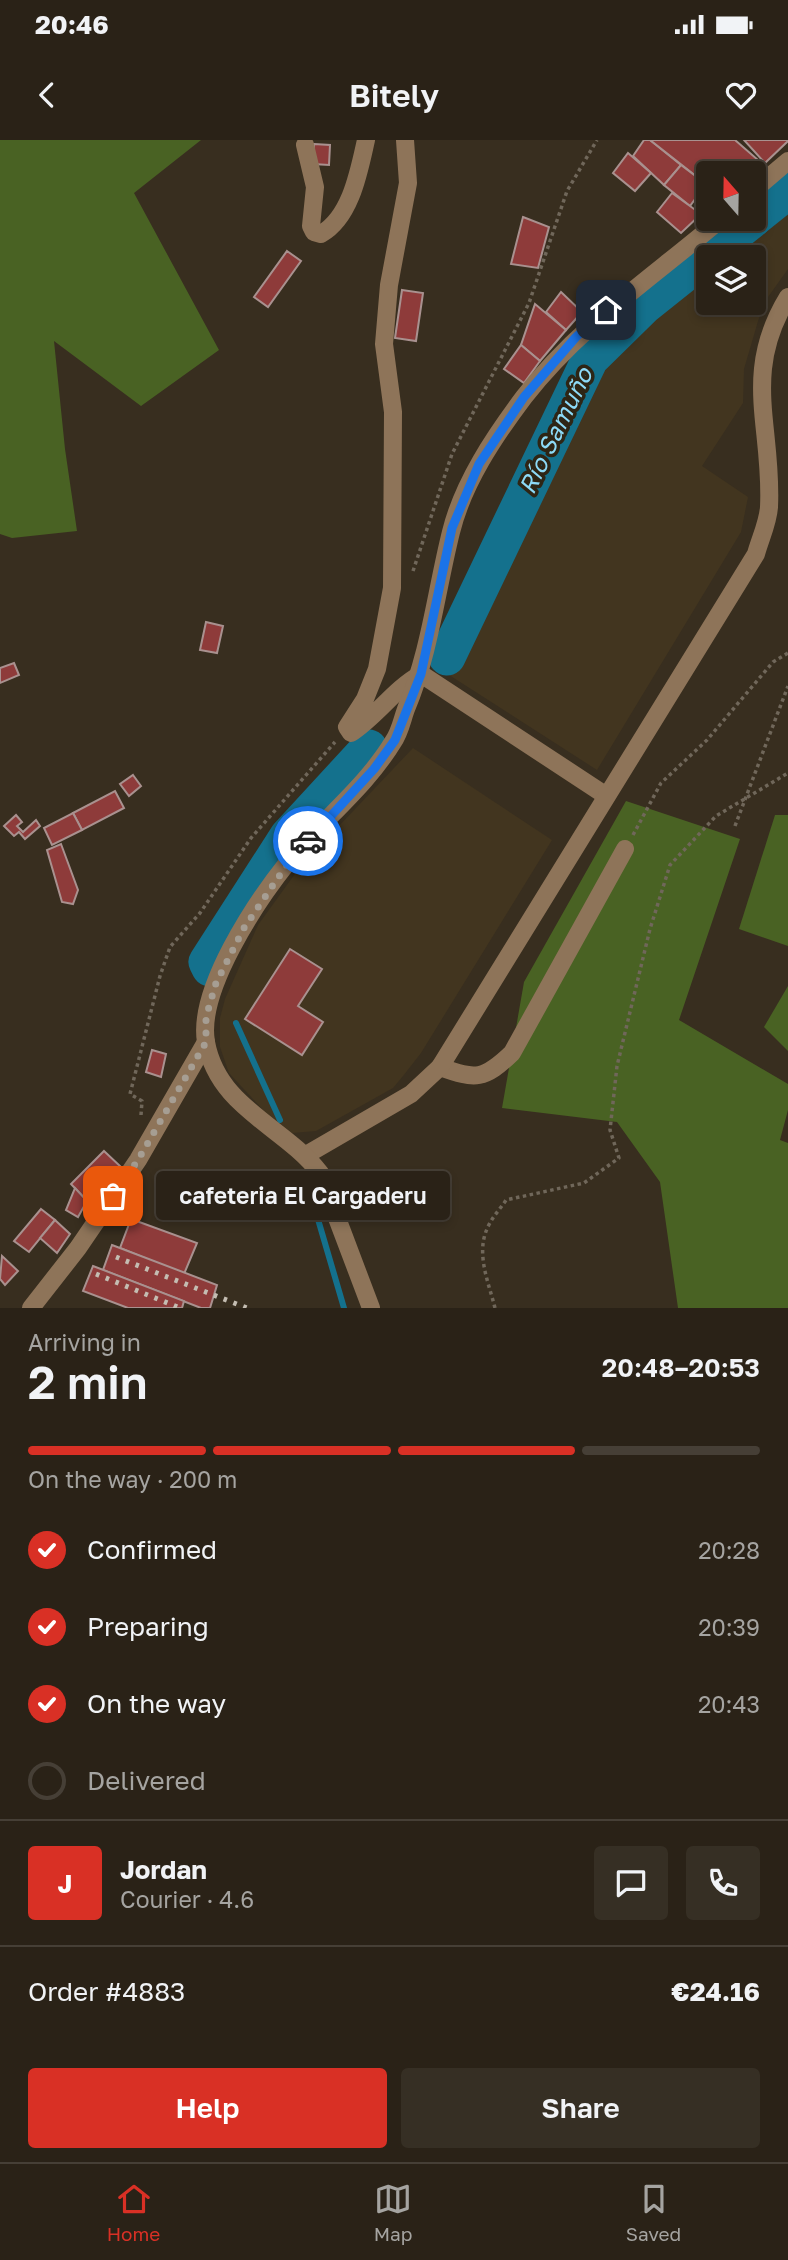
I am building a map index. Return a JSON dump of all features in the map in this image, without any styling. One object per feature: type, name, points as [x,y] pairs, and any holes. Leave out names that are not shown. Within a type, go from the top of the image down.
[{"type":"street","points":[[305,145],[315,187],[312,226],[314,232],[321,234],[334,223],[348,200],[366,140]]},
{"type":"street","points":[[405,140],[408,183],[389,285],[384,344],[393,412],[392,588],[377,669],[365,699],[347,727],[351,733],[400,686],[421,674]]},
{"type":"street","points":[[766,180],[788,161]]},
{"type":"street","points":[[372,1308],[332,1198],[320,1173],[306,1155],[238,1103],[223,1085],[206,1042],[206,1017],[216,983],[244,928],[288,863],[374,769],[395,740],[421,674],[452,528],[479,464],[524,397],[576,337],[706,231]]},
{"type":"street","points":[[306,1155],[411,1094],[440,1067],[605,795],[756,554],[769,510],[760,383],[767,340],[788,297]]},
{"type":"street","points":[[421,674],[605,795]]},
{"type":"street","points":[[440,1067],[469,1077],[485,1075],[512,1053],[625,849]]},
{"type":"street","points":[[31,1308],[78,1248],[138,1160],[206,1042]]},
{"type":"path","points":[[410,576],[452,454],[529,303],[567,191],[597,140]]},
{"type":"path","points":[[625,849],[661,783],[708,740],[773,662],[788,653]]},
{"type":"path","points":[[735,826],[788,685]]},
{"type":"path","points":[[142,1101],[130,1094],[170,947],[200,913],[251,838],[347,727]]},
{"type":"path","points":[[495,1308],[482,1266],[483,1242],[489,1223],[506,1200],[584,1183],[619,1158],[610,1130],[617,1066],[650,929],[670,865],[716,816],[747,800],[788,773]]},
{"type":"shaded area","points":[[788,201],[788,269],[766,300],[766,245],[732,245],[750,231],[766,231],[766,218]]},
{"type":"shaded area","points":[[696,274],[696,315],[760,315],[744,369],[743,403],[702,466],[748,497],[741,532],[597,770],[446,673],[594,365],[652,309]]},
{"type":"shaded area","points":[[413,748],[552,840],[421,1053],[393,1088],[316,1131],[292,1133],[264,1111],[229,1073],[220,1047],[220,1018],[225,999],[258,925],[300,867]]},
{"type":"green space","points":[[0,140],[201,140],[134,193],[219,350],[141,406],[54,341],[77,531],[12,538],[0,534]]},
{"type":"green space","points":[[626,801],[740,839],[679,1020],[788,1084],[788,1110],[780,1140],[788,1143],[788,1308],[678,1308],[660,1182],[617,1122],[502,1108],[524,982]]},
{"type":"green space","points":[[775,815],[788,815],[788,946],[739,929]]},
{"type":"green space","points":[[788,986],[788,1051],[764,1027]]},
{"type":"building","points":[[644,140],[650,140],[681,165],[664,185],[633,156]]},
{"type":"building","points":[[650,140],[735,140],[758,160],[696,161],[696,176]]},
{"type":"building","points":[[744,140],[788,140],[766,162]]},
{"type":"building","points":[[314,144],[330,145],[329,165],[313,164]]},
{"type":"building","points":[[628,153],[651,173],[635,191],[613,173]]},
{"type":"building","points":[[681,165],[696,176],[696,198],[690,206],[664,185]]},
{"type":"building","points":[[672,193],[696,210],[696,219],[681,233],[657,212]]},
{"type":"building","points":[[523,217],[549,227],[538,268],[511,264]]},
{"type":"building","points":[[287,251],[301,261],[268,307],[254,297]]},
{"type":"building","points":[[402,290],[423,293],[416,341],[395,338]]},
{"type":"building","points":[[561,292],[582,312],[566,330],[546,312]]},
{"type":"building","points":[[535,304],[566,330],[540,361],[521,345]]},
{"type":"building","points":[[521,345],[540,361],[524,383],[504,369]]},
{"type":"building","points":[[206,622],[223,626],[217,653],[200,650]]},
{"type":"building","points":[[14,663],[19,675],[0,683],[0,668]]},
{"type":"building","points":[[133,775],[141,786],[129,796],[120,784]]},
{"type":"building","points":[[115,791],[124,808],[82,830],[73,813]]},
{"type":"building","points":[[73,813],[82,830],[52,845],[44,828]]},
{"type":"building","points":[[16,815],[22,822],[17,826],[23,832],[36,820],[40,826],[25,839],[19,832],[14,836],[4,826]]},
{"type":"building","points":[[61,844],[78,890],[73,904],[62,902],[47,850]]},
{"type":"building","points":[[290,949],[322,969],[298,1006],[323,1022],[302,1055],[245,1019]]},
{"type":"building","points":[[152,1050],[166,1054],[161,1077],[146,1072]]},
{"type":"building","points":[[104,1151],[121,1167],[87,1201],[71,1184]]},
{"type":"building","points":[[75,1188],[87,1201],[78,1217],[66,1210]]},
{"type":"building","points":[[41,1209],[55,1220],[29,1252],[14,1241]]},
{"type":"building","points":[[131,1219],[197,1243],[184,1274],[120,1248]]},
{"type":"building","points":[[55,1220],[70,1234],[57,1253],[40,1238]]},
{"type":"building","points":[[112,1245],[217,1285],[210,1308],[201,1308],[103,1270]]},
{"type":"building","points":[[2,1256],[18,1271],[5,1285],[0,1279]]},
{"type":"building","points":[[93,1266],[184,1301],[182,1308],[128,1308],[83,1291]]},
{"type":"waterway","name":"Río Samuño","points":[[766,208],[788,191]]},
{"type":"waterway","name":"Río Samuño","points":[[447,657],[590,359],[644,306],[738,231]]},
{"type":"waterway","name":"Río Samuño","points":[[210,968],[207,962],[288,836],[369,748]]},
{"type":"waterway","points":[[236,1023],[280,1120]]},
{"type":"waterway","points":[[305,1175],[344,1308]]},
{"type":"railway","points":[[116,1257],[247,1308]]},
{"type":"railway","points":[[96,1274],[180,1308]]},
{"type":"way so far","points":[[113,1196],[138,1160],[206,1042],[206,1017],[216,983],[244,928],[288,863],[308,841]]},
{"type":"place","name":"cafeteria El Cargaderu","points":[[113,1196]]},
{"type":"route","points":[[308,841],[374,769],[395,740],[421,674],[452,528],[479,464],[524,397],[576,337],[606,310]]}]
